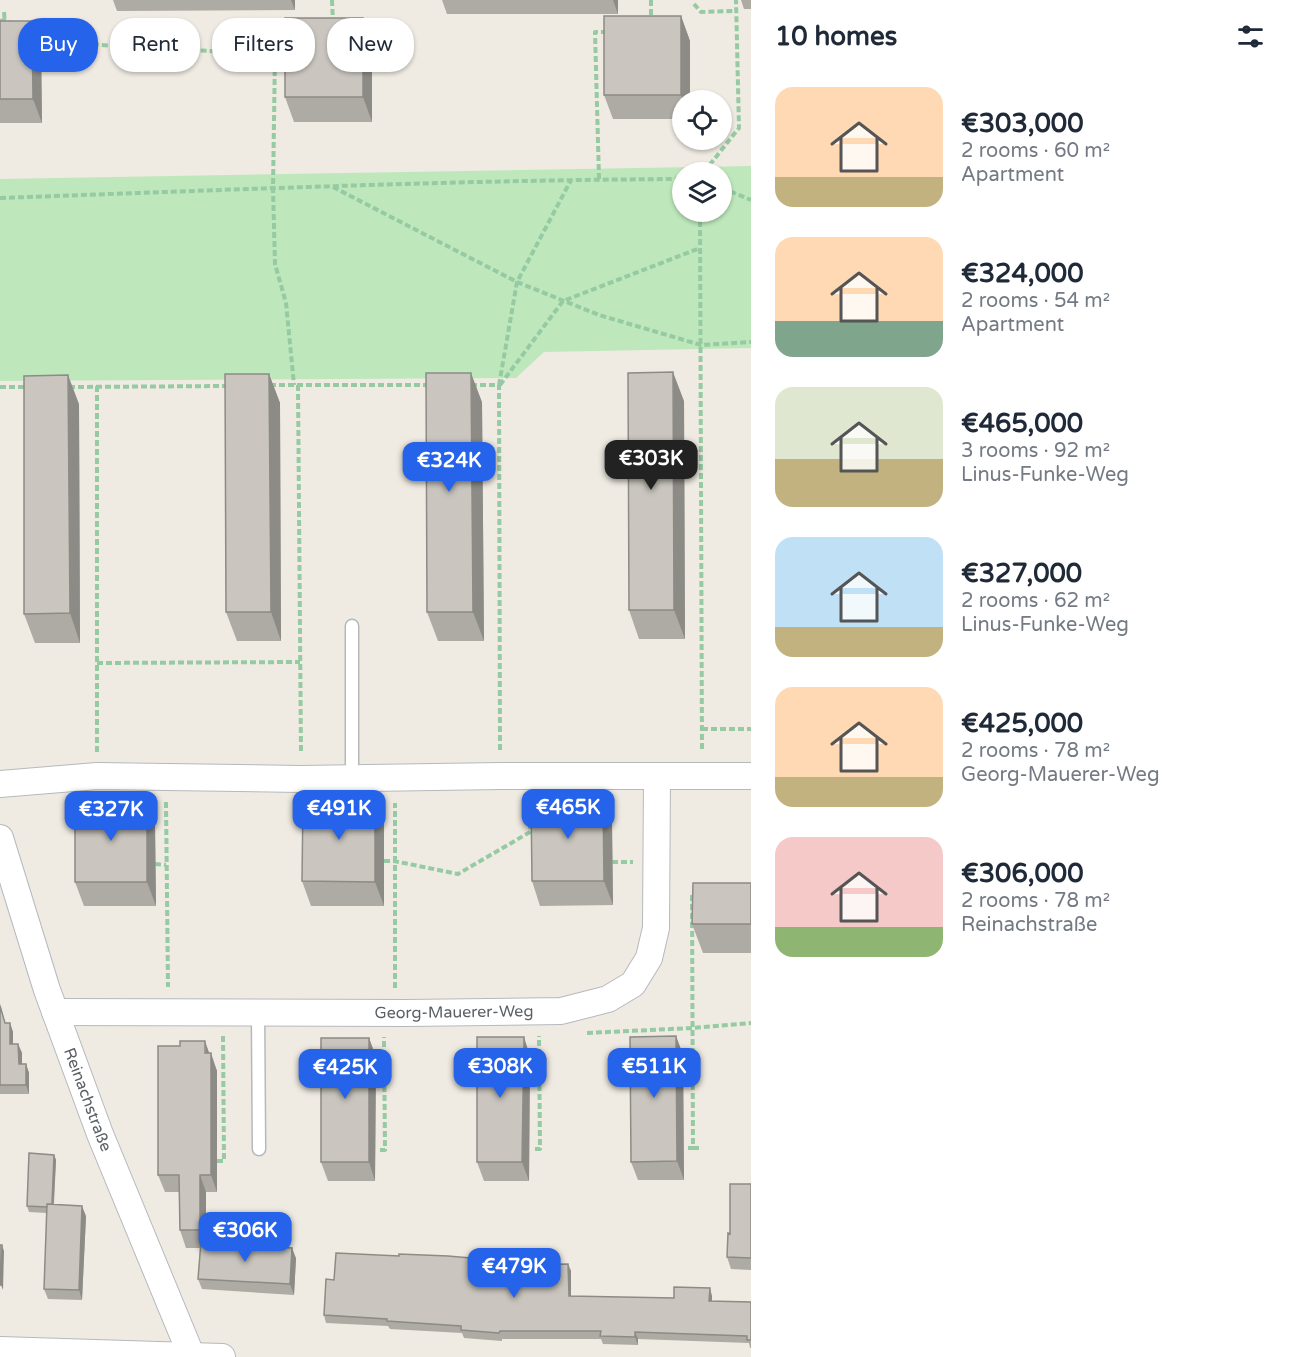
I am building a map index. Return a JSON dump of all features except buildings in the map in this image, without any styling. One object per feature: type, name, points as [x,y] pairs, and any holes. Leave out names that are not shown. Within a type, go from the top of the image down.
[{"type":"street","points":[[0,784],[97,776],[301,779],[751,776]]},
{"type":"street","name":"Georg-Mauerer-Weg","points":[[55,1012],[539,1012],[561,1011],[608,999],[633,984],[650,958],[656,928],[657,777]]},
{"type":"street","name":"Reinachstraße","points":[[0,838],[55,1012],[100,1134],[191,1356]]},
{"type":"street","points":[[0,1350],[222,1357]]},
{"type":"lane","points":[[352,626],[352,778]]},
{"type":"lane","points":[[258,1012],[259,1149]]},
{"type":"path","points":[[332,0],[333,18]]},
{"type":"path","points":[[651,0],[651,22]]},
{"type":"path","points":[[712,162],[739,128],[736,0]]},
{"type":"path","points":[[694,4],[701,12],[736,11]]},
{"type":"path","points":[[4,12],[2,21],[5,29]]},
{"type":"path","points":[[2,21],[15,24]]},
{"type":"path","points":[[599,179],[595,33],[607,33]]},
{"type":"path","points":[[98,45],[212,51]]},
{"type":"path","points":[[275,72],[273,189],[275,264],[286,303],[296,385],[301,779]]},
{"type":"path","points":[[0,198],[332,186],[672,179]]},
{"type":"path","points":[[501,776],[499,386],[517,282],[571,180]]},
{"type":"path","points":[[332,186],[517,282],[599,315],[701,345],[751,342]]},
{"type":"path","points":[[732,192],[751,200]]},
{"type":"path","points":[[700,222],[702,776]]},
{"type":"path","points":[[499,386],[563,301],[700,248]]},
{"type":"path","points":[[260,385],[440,385]]},
{"type":"path","points":[[464,385],[499,386]]},
{"type":"path","points":[[97,386],[97,776]]},
{"type":"path","points":[[65,387],[236,386]]},
{"type":"path","points":[[0,387],[32,387]]},
{"type":"path","points":[[97,663],[300,662]]},
{"type":"path","points":[[702,729],[751,729]]},
{"type":"path","points":[[166,776],[169,1012]]},
{"type":"path","points":[[384,861],[458,874],[530,832],[530,776]]},
{"type":"path","points":[[380,1150],[385,1150],[382,1088],[389,1012],[395,778]]},
{"type":"path","points":[[156,864],[166,865]]},
{"type":"path","points":[[657,894],[692,894],[691,1148],[701,1148]]},
{"type":"path","points":[[535,1149],[540,1149],[537,1087],[539,1012]]},
{"type":"path","points":[[585,1033],[751,1023]]},
{"type":"path","points":[[217,1161],[224,1161],[223,1046]]},
{"type":"path","points":[[217,1102],[224,1102]]},
{"type":"green space","points":[[732,166],[751,166],[751,348],[544,352],[516,378],[0,381],[0,179],[672,167],[672,222],[732,222]]}]
